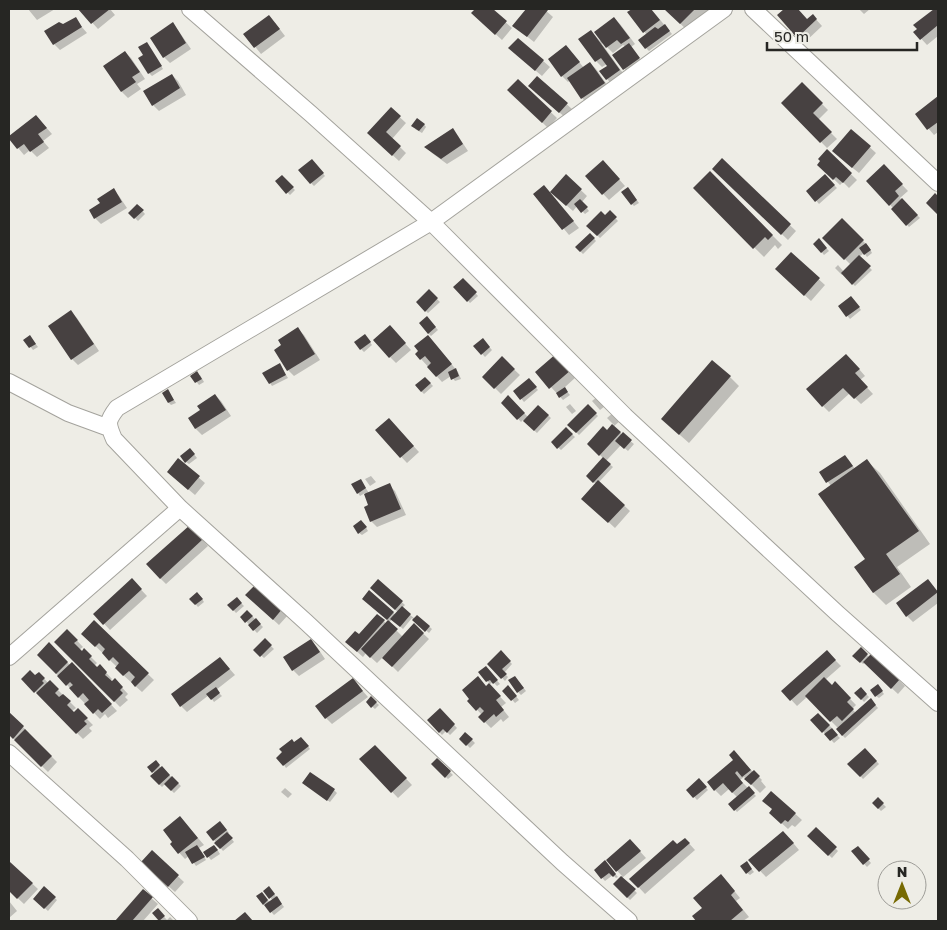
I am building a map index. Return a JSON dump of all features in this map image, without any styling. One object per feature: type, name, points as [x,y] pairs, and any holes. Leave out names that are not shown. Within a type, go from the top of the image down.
[{"type":"street","points":[[190,9],[311,114],[430,222],[625,416],[837,613],[938,703]]},
{"type":"street","points":[[629,921],[562,862],[306,622],[180,508],[114,439],[109,428],[109,418],[117,408],[430,222],[724,9]]},
{"type":"street","points":[[754,9],[938,183]]},
{"type":"street","points":[[9,382],[68,413],[109,428]]},
{"type":"street","points":[[9,657],[180,508]]},
{"type":"street","points":[[9,753],[127,859],[189,921]]},
{"type":"building","points":[[78,9],[110,9],[91,24]]},
{"type":"building","points":[[475,9],[493,9],[507,21],[495,35],[471,13]]},
{"type":"building","points":[[526,9],[548,10],[527,37],[512,26]]},
{"type":"building","points":[[632,9],[651,9],[660,20],[643,33],[627,12]]},
{"type":"building","points":[[664,9],[695,9],[680,24]]},
{"type":"building","points":[[784,9],[798,9],[807,19],[813,14],[817,19],[797,38],[777,15]]},
{"type":"building","points":[[934,9],[938,10],[938,25],[920,40],[913,32],[917,29],[913,25]]},
{"type":"building","points":[[269,15],[280,29],[254,48],[243,34]]},
{"type":"building","points":[[76,17],[82,27],[53,45],[44,31],[59,22],[63,24]]},
{"type":"building","points":[[614,17],[630,38],[621,44],[617,40],[606,48],[594,32]]},
{"type":"building","points":[[173,22],[186,43],[163,58],[150,38]]},
{"type":"building","points":[[665,24],[670,31],[645,49],[638,40],[655,27],[658,29]]},
{"type":"building","points":[[591,30],[620,70],[606,80],[599,71],[607,66],[601,58],[595,62],[578,39]]},
{"type":"building","points":[[518,38],[544,60],[535,71],[508,48]]},
{"type":"building","points":[[147,42],[162,66],[148,74],[138,58],[143,55],[138,47]]},
{"type":"building","points":[[629,43],[640,58],[623,70],[612,55]]},
{"type":"building","points":[[566,45],[580,62],[561,77],[548,59]]},
{"type":"building","points":[[125,51],[140,72],[132,77],[136,82],[121,92],[103,66]]},
{"type":"building","points":[[590,62],[605,83],[581,99],[567,78]]},
{"type":"building","points":[[172,74],[180,88],[152,106],[143,91]]},
{"type":"building","points":[[537,76],[568,103],[559,113],[528,86]]},
{"type":"building","points":[[518,79],[552,111],[542,123],[507,90]]},
{"type":"building","points":[[802,82],[823,103],[813,113],[832,132],[820,143],[781,103]]},
{"type":"building","points":[[938,96],[938,122],[927,130],[915,114]]},
{"type":"building","points":[[391,107],[401,116],[386,132],[401,146],[392,156],[367,133]]},
{"type":"building","points":[[36,115],[47,128],[38,134],[44,142],[30,152],[24,144],[17,149],[9,139],[9,136]]},
{"type":"building","points":[[417,118],[425,124],[419,131],[411,126]]},
{"type":"building","points":[[453,128],[463,144],[441,159],[424,147]]},
{"type":"building","points":[[851,129],[871,146],[852,168],[832,151]]},
{"type":"building","points":[[827,149],[852,173],[843,183],[836,177],[833,180],[817,165],[820,161],[818,159]]},
{"type":"building","points":[[722,158],[791,224],[781,235],[712,169]]},
{"type":"building","points":[[312,159],[324,173],[310,184],[298,170]]},
{"type":"building","points":[[603,160],[620,179],[602,195],[585,176]]},
{"type":"building","points":[[884,164],[903,184],[895,191],[899,196],[889,206],[866,181]]},
{"type":"building","points":[[710,171],[773,235],[768,240],[765,237],[753,249],[693,188]]},
{"type":"building","points":[[566,174],[582,189],[566,206],[550,192]]},
{"type":"building","points":[[825,174],[835,185],[815,202],[806,191]]},
{"type":"building","points":[[282,175],[294,187],[286,194],[275,181]]},
{"type":"building","points":[[544,185],[574,221],[562,230],[533,194]]},
{"type":"building","points":[[628,187],[637,200],[631,205],[621,192]]},
{"type":"building","points":[[114,188],[122,202],[94,219],[89,210],[100,203],[97,199]]},
{"type":"building","points":[[935,193],[938,196],[938,215],[926,203]]},
{"type":"building","points":[[902,198],[918,215],[906,226],[891,209]]},
{"type":"building","points":[[580,199],[588,207],[581,213],[574,204]]},
{"type":"building","points":[[137,204],[144,210],[134,219],[128,213]]},
{"type":"building","points":[[610,210],[617,217],[597,236],[586,226],[601,211],[605,215]]},
{"type":"building","points":[[842,218],[864,240],[844,260],[822,238]]},
{"type":"building","points":[[590,233],[595,238],[580,252],[575,247]]},
{"type":"building","points":[[819,238],[827,248],[821,253],[813,244]]},
{"type":"building","points":[[866,243],[871,250],[864,255],[859,248]]},
{"type":"building","points":[[791,252],[820,278],[804,296],[775,269]]},
{"type":"building","points":[[859,255],[871,266],[852,285],[841,273]]},
{"type":"building","points":[[463,278],[477,292],[467,302],[453,287]]},
{"type":"building","points":[[429,289],[438,298],[425,312],[416,302]]},
{"type":"building","points":[[851,296],[860,307],[846,317],[838,306]]},
{"type":"building","points":[[71,310],[94,344],[71,360],[48,326]]},
{"type":"building","points":[[427,316],[436,327],[428,334],[419,323]]},
{"type":"building","points":[[390,325],[406,343],[389,358],[373,340]]},
{"type":"building","points":[[298,327],[315,354],[287,371],[274,350],[281,345],[278,340]]},
{"type":"building","points":[[365,334],[371,342],[360,350],[354,342]]},
{"type":"building","points":[[30,335],[36,344],[29,348],[23,340]]},
{"type":"building","points":[[428,335],[452,364],[436,377],[427,367],[431,363],[425,356],[420,360],[415,354],[418,351],[414,346]]},
{"type":"building","points":[[483,338],[490,347],[481,355],[473,346]]},
{"type":"building","points":[[557,353],[571,370],[549,389],[535,372]]},
{"type":"building","points":[[846,354],[860,369],[855,373],[868,387],[854,399],[843,388],[822,407],[806,389]]},
{"type":"building","points":[[502,356],[515,369],[494,389],[482,377]]},
{"type":"building","points":[[712,360],[731,376],[679,435],[661,419]]},
{"type":"building","points":[[280,363],[286,375],[269,384],[262,373]]},
{"type":"building","points":[[456,368],[459,376],[451,380],[448,372]]},
{"type":"building","points":[[197,371],[202,379],[195,383],[190,376]]},
{"type":"building","points":[[425,377],[431,383],[421,392],[415,385]]},
{"type":"building","points":[[529,378],[537,387],[520,400],[513,391]]},
{"type":"building","points":[[565,387],[568,392],[559,398],[556,393]]},
{"type":"building","points":[[168,389],[174,400],[168,403],[162,393]]},
{"type":"building","points":[[215,394],[226,410],[195,429],[188,418],[200,410],[197,406]]},
{"type":"building","points":[[508,395],[525,413],[517,420],[501,403]]},
{"type":"building","points":[[588,404],[597,413],[576,433],[567,425]]},
{"type":"building","points":[[538,405],[549,415],[534,431],[523,421]]},
{"type":"building","points":[[389,418],[414,446],[400,458],[375,430]]},
{"type":"building","points":[[612,424],[621,432],[599,456],[587,444],[603,426],[607,430]]},
{"type":"building","points":[[566,427],[573,434],[557,449],[551,442]]},
{"type":"building","points":[[623,432],[632,440],[624,449],[615,441]]},
{"type":"building","points":[[190,448],[195,454],[185,463],[180,456]]},
{"type":"building","points":[[845,455],[853,466],[826,483],[819,472]]},
{"type":"building","points":[[603,457],[611,464],[593,483],[586,476]]},
{"type":"building","points":[[178,458],[200,476],[188,490],[167,472]]},
{"type":"building","points":[[867,459],[919,531],[886,554],[900,574],[873,593],[854,567],[865,559],[818,494]]},
{"type":"building","points":[[361,479],[366,488],[357,494],[351,484]]},
{"type":"building","points":[[598,480],[625,505],[608,523],[581,499]]},
{"type":"building","points":[[390,483],[401,509],[370,522],[364,507],[368,505],[364,494]]},
{"type":"building","points":[[361,520],[367,527],[358,534],[353,526]]},
{"type":"building","points":[[190,525],[203,539],[160,579],[146,564]]},
{"type":"building","points":[[132,578],[142,589],[103,625],[93,614]]},
{"type":"building","points":[[378,579],[403,601],[395,610],[370,588]]},
{"type":"building","points":[[928,579],[938,592],[906,617],[896,603]]},
{"type":"building","points":[[256,584],[283,608],[273,620],[245,595]]},
{"type":"building","points":[[369,590],[394,612],[387,620],[362,599]]},
{"type":"building","points":[[197,592],[203,599],[195,605],[189,599]]},
{"type":"building","points":[[237,597],[242,603],[233,611],[227,605]]},
{"type":"building","points":[[402,606],[411,614],[400,627],[390,619]]},
{"type":"building","points":[[247,610],[253,616],[245,623],[240,617]]},
{"type":"building","points":[[377,614],[385,620],[357,652],[345,642],[355,631],[359,634]]},
{"type":"building","points":[[417,615],[430,626],[425,632],[412,620]]},
{"type":"building","points":[[256,618],[261,624],[253,631],[248,625]]},
{"type":"building","points":[[94,620],[149,673],[135,687],[131,682],[135,677],[129,671],[123,676],[115,668],[119,663],[113,657],[109,661],[102,653],[105,649],[99,643],[95,647],[81,634]]},
{"type":"building","points":[[388,620],[398,629],[370,658],[361,649]]},
{"type":"building","points":[[414,623],[424,633],[392,667],[382,658]]},
{"type":"building","points":[[67,629],[78,640],[74,643],[82,651],[84,648],[92,656],[89,659],[97,667],[100,664],[107,672],[105,675],[112,681],[115,678],[123,687],[120,690],[123,693],[114,702],[54,642]]},
{"type":"building","points":[[265,638],[272,645],[260,657],[253,650]]},
{"type":"building","points":[[311,639],[320,652],[292,671],[283,657]]},
{"type":"building","points":[[49,642],[68,662],[56,674],[37,655]]},
{"type":"building","points":[[861,647],[868,654],[860,663],[852,656]]},
{"type":"building","points":[[501,650],[511,661],[502,669],[507,674],[501,679],[487,664]]},
{"type":"building","points":[[827,650],[836,660],[790,701],[781,691]]},
{"type":"building","points":[[872,653],[900,679],[891,689],[863,662]]},
{"type":"building","points":[[220,657],[230,669],[180,707],[171,694]]},
{"type":"building","points":[[72,662],[112,704],[102,713],[98,709],[93,714],[84,704],[89,700],[83,693],[78,698],[69,688],[73,685],[70,682],[66,686],[57,676]]},
{"type":"building","points":[[486,666],[498,680],[493,684],[490,680],[486,682],[478,672]]},
{"type":"building","points":[[30,670],[35,675],[39,672],[45,678],[42,681],[44,683],[34,693],[21,679]]},
{"type":"building","points":[[478,676],[486,686],[489,683],[501,696],[496,700],[504,710],[496,717],[494,714],[484,723],[478,717],[484,711],[480,707],[476,711],[467,701],[469,699],[462,690]]},
{"type":"building","points":[[515,676],[524,688],[517,693],[508,680]]},
{"type":"building","points":[[824,677],[832,685],[835,681],[851,698],[847,702],[854,709],[842,721],[837,716],[830,722],[805,696]]},
{"type":"building","points":[[353,678],[363,691],[325,719],[315,706]]},
{"type":"building","points":[[50,680],[59,689],[55,693],[59,697],[63,694],[71,701],[67,705],[74,712],[78,708],[88,718],[84,721],[87,724],[76,734],[36,693]]},
{"type":"building","points":[[878,684],[883,691],[875,697],[870,690]]},
{"type":"building","points":[[508,685],[517,696],[511,701],[502,691]]},
{"type":"building","points":[[216,687],[220,693],[211,700],[206,694]]},
{"type":"building","points":[[861,687],[867,694],[861,700],[854,693]]},
{"type":"building","points":[[371,696],[377,702],[371,708],[366,702]]},
{"type":"building","points":[[871,698],[876,705],[842,736],[836,729]]},
{"type":"building","points":[[440,708],[455,724],[447,733],[443,729],[439,733],[427,720]]},
{"type":"building","points":[[9,712],[24,726],[13,739],[9,735]]},
{"type":"building","points":[[818,713],[830,725],[822,733],[810,720]]},
{"type":"building","points":[[832,728],[838,735],[830,741],[824,734]]},
{"type":"building","points":[[25,729],[52,756],[41,767],[14,740]]},
{"type":"building","points":[[465,732],[473,739],[466,746],[459,739]]},
{"type":"building","points":[[301,737],[309,746],[283,766],[276,758],[282,752],[279,749],[292,739],[294,742]]},
{"type":"building","points":[[375,745],[407,778],[391,793],[359,759]]},
{"type":"building","points":[[865,748],[877,761],[860,777],[847,764]]},
{"type":"building","points":[[734,750],[751,770],[742,777],[737,771],[735,773],[743,783],[732,793],[723,783],[714,791],[707,782],[733,760],[729,755]]},
{"type":"building","points":[[437,758],[451,771],[445,778],[431,764]]},
{"type":"building","points":[[156,760],[160,765],[152,773],[147,767]]},
{"type":"building","points":[[162,766],[170,775],[159,785],[150,776]]},
{"type":"building","points":[[754,770],[760,776],[751,785],[744,779]]},
{"type":"building","points":[[310,772],[335,789],[327,801],[302,783]]},
{"type":"building","points":[[172,776],[179,783],[171,791],[164,784]]},
{"type":"building","points":[[699,778],[707,787],[693,798],[686,790]]},
{"type":"building","points":[[749,786],[755,793],[734,811],[728,804]]},
{"type":"building","points":[[771,791],[796,813],[788,822],[785,820],[781,824],[769,813],[772,809],[762,801]]},
{"type":"building","points":[[878,797],[884,803],[878,809],[872,803]]},
{"type":"building","points":[[180,816],[198,838],[178,854],[163,830]]},
{"type":"building","points":[[220,821],[227,830],[213,841],[206,832]]},
{"type":"building","points":[[816,827],[837,847],[828,856],[807,836]]},
{"type":"building","points":[[783,831],[794,843],[759,872],[748,860]]},
{"type":"building","points":[[227,832],[233,838],[220,849],[214,843]]},
{"type":"building","points":[[685,838],[690,843],[638,888],[629,879],[673,840],[677,844]]},
{"type":"building","points":[[630,839],[641,851],[616,872],[606,860]]},
{"type":"building","points":[[197,845],[205,857],[192,864],[185,852]]},
{"type":"building","points":[[214,845],[218,850],[207,858],[203,852]]},
{"type":"building","points":[[858,846],[870,859],[863,865],[851,851]]},
{"type":"building","points":[[152,850],[179,875],[168,887],[141,862]]},
{"type":"building","points":[[605,860],[616,874],[613,877],[609,873],[601,879],[594,870]]},
{"type":"building","points":[[747,861],[752,869],[746,874],[740,866]]},
{"type":"building","points":[[10,862],[33,883],[17,899],[9,891]]},
{"type":"building","points":[[721,874],[735,891],[731,895],[743,910],[730,921],[696,921],[692,916],[702,908],[693,898]]},
{"type":"building","points":[[621,876],[636,889],[627,898],[613,884]]},
{"type":"building","points":[[44,886],[56,897],[44,909],[33,899]]},
{"type":"building","points":[[269,886],[275,894],[269,899],[263,891]]},
{"type":"building","points":[[143,889],[153,897],[132,921],[115,921]]},
{"type":"building","points":[[262,892],[268,900],[263,905],[256,896]]},
{"type":"building","points":[[277,896],[282,904],[270,913],[264,905]]},
{"type":"building","points":[[158,908],[165,916],[159,921],[152,913]]},
{"type":"building","points":[[245,912],[253,921],[234,921]]}]
